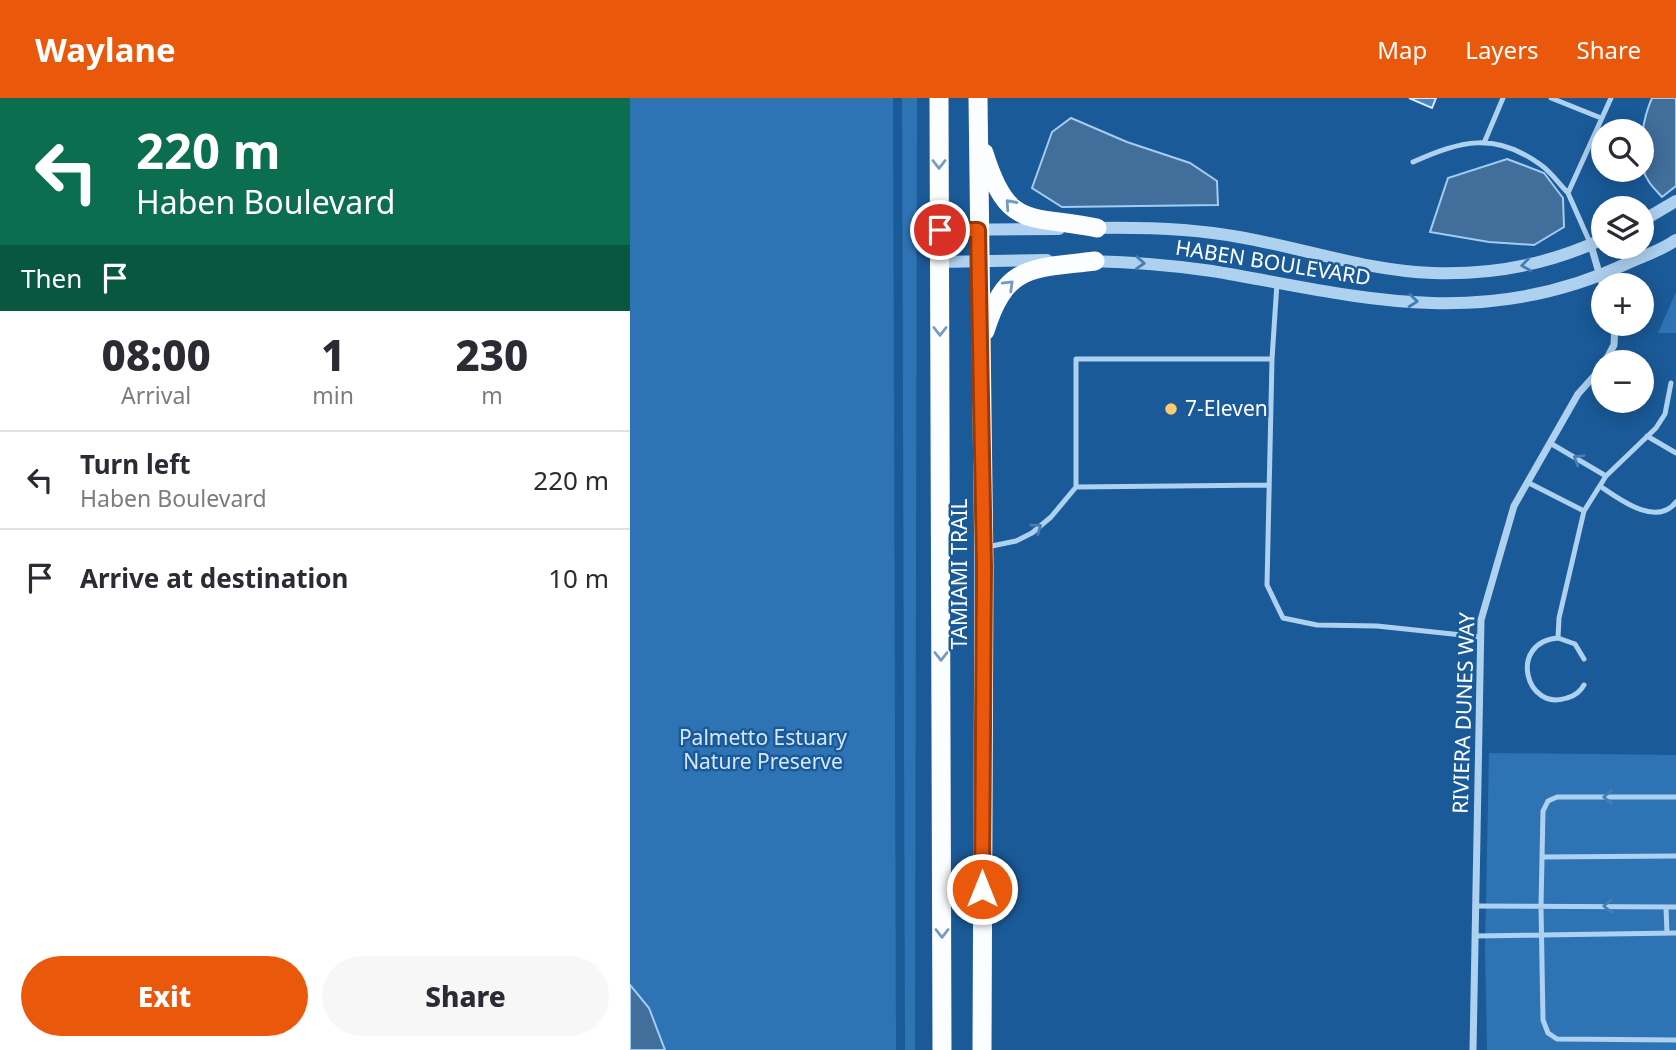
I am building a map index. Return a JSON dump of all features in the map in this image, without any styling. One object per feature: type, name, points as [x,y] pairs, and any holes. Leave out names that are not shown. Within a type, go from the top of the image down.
[{"type":"highway","name":"TAMIAMI TRAIL","points":[[939,98],[942,1050]]},
{"type":"highway","name":"TAMIAMI TRAIL","points":[[978,98],[984,547],[982,1050]]},
{"type":"highway","points":[[978,131],[991,175],[1007,203],[1016,212],[1027,217],[1097,228]]},
{"type":"highway","points":[[980,346],[989,317],[1007,285],[1024,272],[1095,261]]},
{"type":"street","points":[[1654,215],[1676,201]]},
{"type":"street","name":"HABEN BOULEVARD","points":[[940,230],[1097,228],[1188,231],[1238,237],[1385,268],[1431,273],[1487,271],[1540,263],[1591,244]]},
{"type":"street","name":"HABEN BOULEVARD","points":[[1617,273],[1676,240]]},
{"type":"street","name":"HABEN BOULEVARD","points":[[939,262],[1095,261],[1156,264],[1371,297],[1433,303],[1522,297],[1591,284]]},
{"type":"street","name":"RIVIERA DUNES WAY","points":[[1473,1050],[1481,620],[1514,506],[1578,394],[1591,379]]},
{"type":"lane","points":[[1484,143],[1503,98]]},
{"type":"lane","points":[[1551,98],[1601,118]]},
{"type":"lane","points":[[1568,193],[1611,98]]},
{"type":"lane","points":[[1413,162],[1446,147],[1472,142],[1505,146],[1542,165],[1568,193],[1591,232]]},
{"type":"lane","points":[[1277,283],[1272,359],[1267,585],[1283,618],[1317,625],[1377,626],[1481,637]]},
{"type":"lane","points":[[984,547],[1002,545],[1032,533],[1051,517],[1076,487],[1076,359],[1272,359]]},
{"type":"lane","points":[[1558,638],[1559,618],[1584,511],[1606,476],[1647,436],[1665,414],[1671,383]]},
{"type":"lane","points":[[1647,436],[1676,453]]},
{"type":"lane","points":[[1550,443],[1606,476]]},
{"type":"lane","points":[[1527,482],[1584,511]]},
{"type":"lane","points":[[1076,487],[1269,485]]},
{"type":"lane","points":[[1600,486],[1630,506],[1654,512],[1672,507],[1676,502]]},
{"type":"lane","points":[[1584,659],[1575,644],[1558,638],[1547,639],[1532,651],[1527,670],[1533,689],[1541,696],[1563,700],[1580,691],[1584,685]]},
{"type":"lane","points":[[1676,797],[1557,797],[1548,801],[1543,811],[1541,906],[1543,1020],[1548,1033],[1557,1038],[1676,1040]]},
{"type":"lane","points":[[1542,857],[1676,856]]},
{"type":"lane","points":[[1476,906],[1676,907]]},
{"type":"lane","points":[[1666,907],[1667,933]]},
{"type":"lane","points":[[1475,936],[1676,933]]},
{"type":"green space","name":"Palmetto Estuary Nature Preserve","points":[[630,98],[893,98],[896,1050],[665,1050],[649,1008],[630,985]]},
{"type":"green space","points":[[902,98],[917,98],[915,1050],[905,1050]]},
{"type":"green space","points":[[1676,292],[1676,333],[1658,333]]},
{"type":"green space","points":[[1489,753],[1676,755],[1676,1050],[1487,1050],[1485,948]]},
{"type":"shaded area","points":[[1652,98],[1676,98],[1676,186],[1662,197],[1650,182],[1654,182],[1654,119],[1645,119]]},
{"type":"shaded area","points":[[1071,118],[1127,142],[1190,163],[1217,181],[1218,205],[1062,207],[1032,188],[1052,132]]},
{"type":"shaded area","points":[[1507,159],[1544,173],[1563,198],[1564,227],[1534,245],[1489,242],[1430,232],[1448,178]]},
{"type":"shaded area","points":[[630,985],[649,1008],[665,1050],[630,1050]]},
{"type":"building","points":[[1409,98],[1436,98],[1432,108]]},
{"type":"place","name":"7-Eleven","points":[[1171,409]]},
{"type":"route","points":[[940,230],[978,230],[984,567],[982,889]]}]
